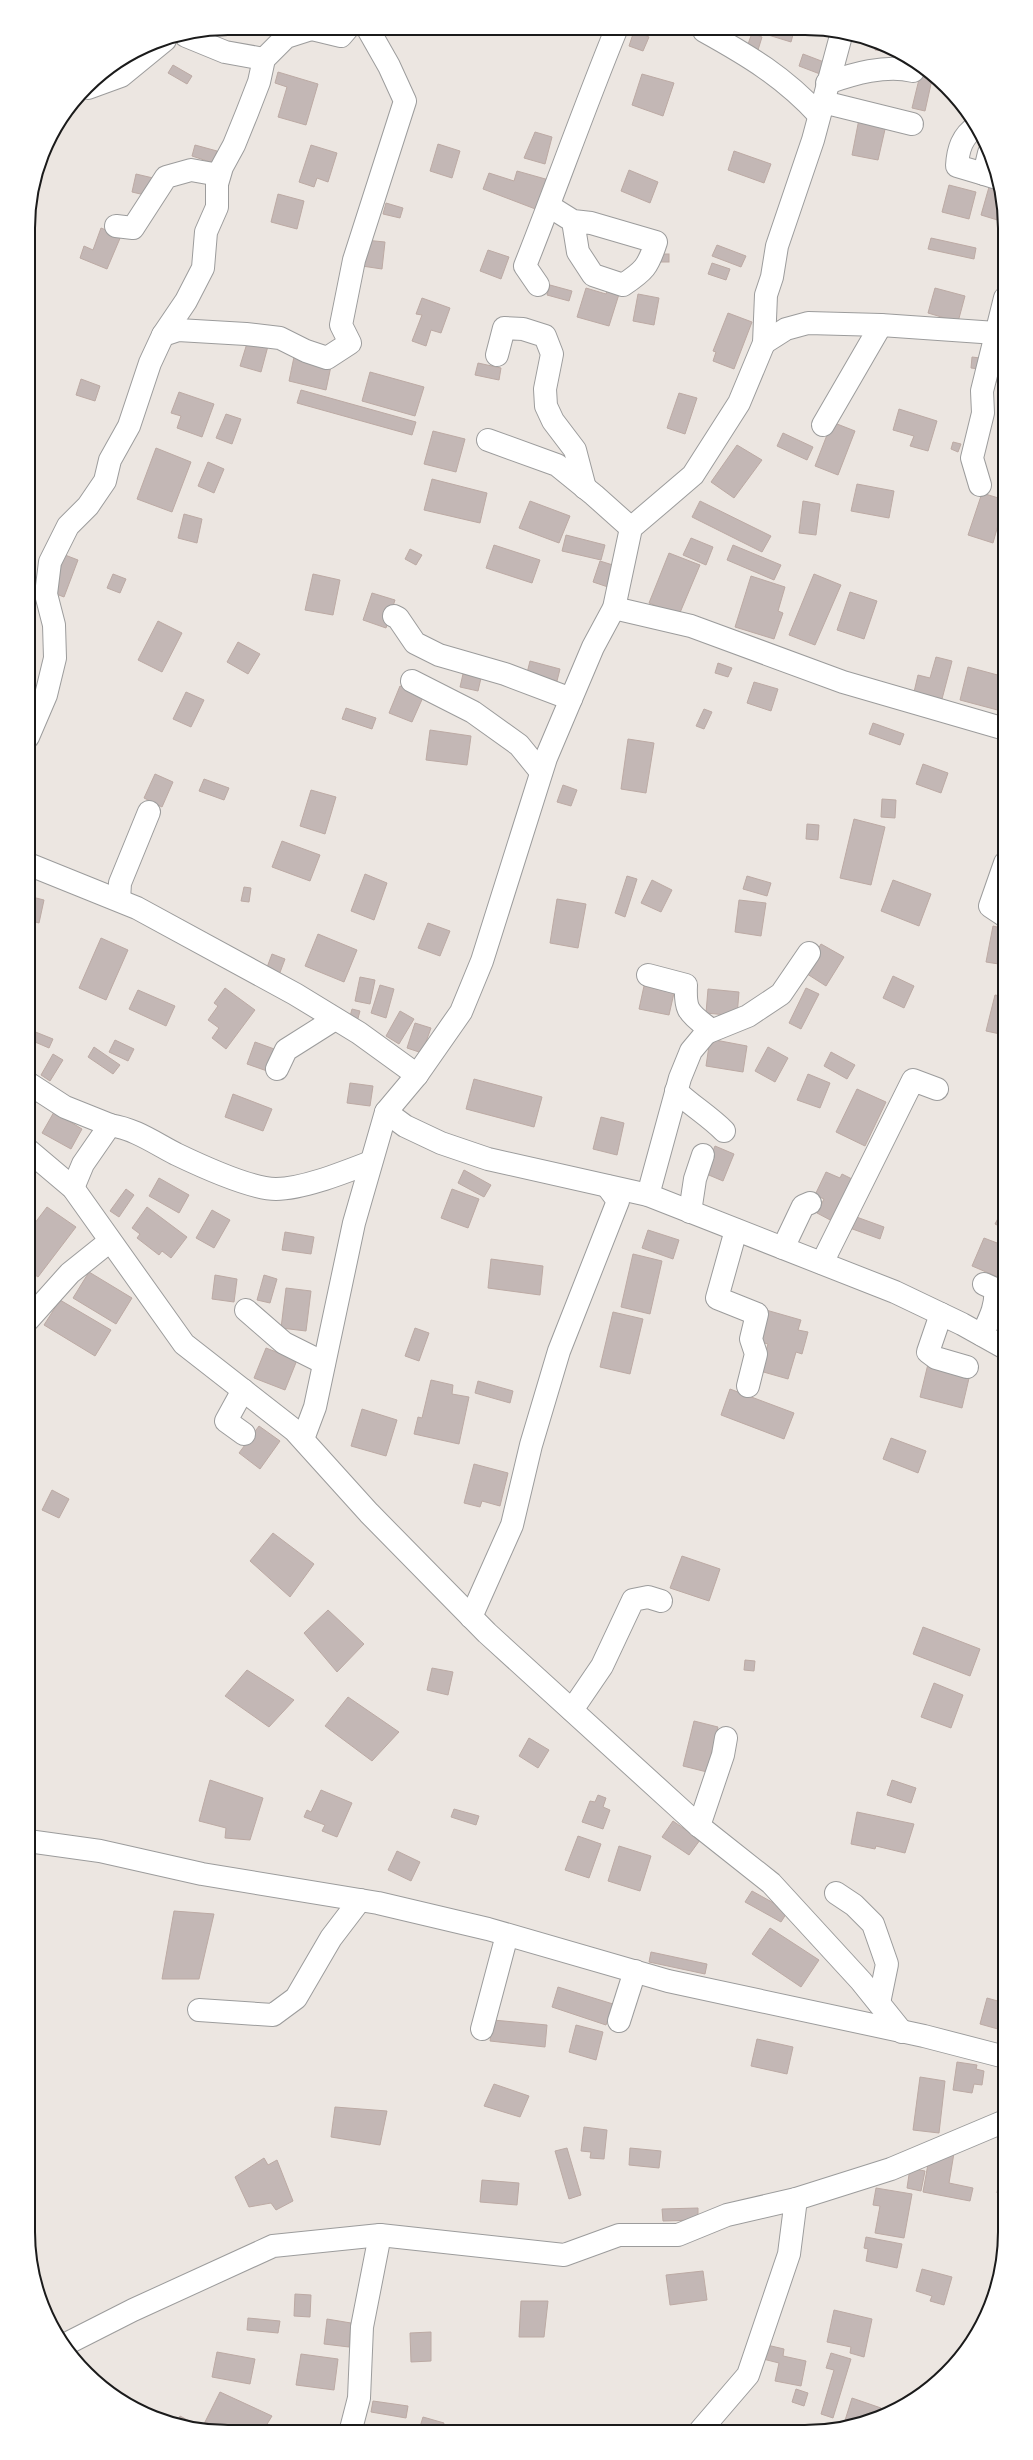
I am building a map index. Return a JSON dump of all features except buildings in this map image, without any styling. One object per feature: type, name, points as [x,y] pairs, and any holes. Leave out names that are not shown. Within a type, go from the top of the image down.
[{"type":"street","points":[[35,721],[46,695],[55,658],[54,626],[46,594],[50,562],[68,526],[88,506],[105,481],[110,460],[130,426],[150,363],[163,335],[186,301],[203,268],[206,232],[217,207],[220,175],[250,107],[259,82],[264,59],[286,37],[292,35]]},
{"type":"street","points":[[163,335],[178,330],[246,334],[280,338],[306,351],[327,358],[350,343],[341,325],[354,260],[405,101],[390,66],[372,35]]},
{"type":"street","points":[[538,285],[525,266],[565,166],[583,109],[614,35]]},
{"type":"street","points":[[711,35],[757,62],[791,86],[823,100],[912,124]]},
{"type":"street","points":[[192,39],[225,52],[264,59]]},
{"type":"street","points":[[303,1439],[315,1407],[354,1223],[386,1112],[417,1075],[464,1005],[482,961],[541,772],[593,647],[614,608],[631,528],[693,475],[739,403],[764,343],[766,295],[772,277],[777,246],[813,140],[840,39]]},
{"type":"street","points":[[100,84],[121,76],[152,51]]},
{"type":"street","points":[[823,100],[855,73],[904,69],[913,71]]},
{"type":"street","points":[[971,130],[967,132],[958,152],[957,166],[990,176]]},
{"type":"street","points":[[116,226],[133,228],[166,177],[191,170],[220,175]]},
{"type":"street","points":[[549,206],[573,221]]},
{"type":"street","points":[[764,343],[786,328],[808,323],[881,325],[998,335]]},
{"type":"street","points":[[823,425],[881,325]]},
{"type":"street","points":[[496,355],[504,328],[523,329],[545,336],[552,354],[546,389],[546,406],[553,421],[575,450],[585,488]]},
{"type":"street","points":[[980,485],[972,458],[983,413],[982,390],[998,341]]},
{"type":"street","points":[[488,440],[557,465],[631,528]]},
{"type":"street","points":[[614,608],[692,626],[843,682],[998,727]]},
{"type":"street","points":[[394,616],[398,618],[416,643],[439,655],[505,674],[571,699]]},
{"type":"street","points":[[412,681],[473,712],[519,745],[541,772]]},
{"type":"street","points":[[119,900],[120,883],[149,812]]},
{"type":"street","points":[[35,867],[137,908],[335,1019],[417,1075]]},
{"type":"street","points":[[998,883],[990,906],[998,911]]},
{"type":"street","points":[[648,1195],[676,1091],[691,1051],[706,1033],[748,1016],[781,994],[808,953]]},
{"type":"street","points":[[648,975],[686,985],[685,1005],[693,1016],[706,1026],[706,1033]]},
{"type":"street","points":[[278,1069],[286,1050],[335,1019]]},
{"type":"street","points":[[822,1263],[913,1080],[937,1089]]},
{"type":"street","points":[[35,1088],[65,1107],[110,1126],[128,1128],[190,1161],[245,1182],[274,1189],[286,1189],[341,1174],[372,1162]]},
{"type":"street","points":[[676,1091],[692,1106],[709,1115],[724,1131]]},
{"type":"street","points":[[386,1112],[405,1126],[441,1143],[488,1159],[648,1195],[895,1292],[998,1344]]},
{"type":"street","points":[[73,1188],[83,1164],[110,1126]]},
{"type":"street","points":[[690,1212],[695,1179],[703,1155]]},
{"type":"street","points":[[35,1156],[73,1188],[184,1344],[294,1430],[368,1513],[471,1616],[699,1826],[771,1882],[879,2003],[902,2032]]},
{"type":"street","points":[[471,1616],[512,1525],[531,1445],[559,1351],[618,1201],[607,1186]]},
{"type":"street","points":[[783,1248],[802,1206],[810,1203]]},
{"type":"street","points":[[736,1230],[717,1298],[757,1314],[751,1339],[756,1354],[748,1386]]},
{"type":"street","points":[[35,1312],[70,1273],[110,1240]]},
{"type":"street","points":[[982,1335],[993,1312],[995,1296],[995,1289],[984,1284]]},
{"type":"street","points":[[246,1310],[284,1343],[324,1363]]},
{"type":"street","points":[[941,1314],[928,1352],[936,1358],[967,1366]]},
{"type":"street","points":[[243,1390],[226,1421],[244,1434]]},
{"type":"street","points":[[572,1710],[602,1666],[633,1600],[648,1597],[661,1600]]},
{"type":"street","points":[[699,1826],[726,1738]]},
{"type":"street","points":[[35,1842],[100,1851],[202,1874],[360,1900],[507,1935],[668,1981],[924,2036],[998,2055]]},
{"type":"street","points":[[836,1893],[854,1905],[874,1924],[887,1964],[879,2003]]},
{"type":"street","points":[[199,2010],[273,2015],[296,1998],[331,1938],[360,1900]]},
{"type":"street","points":[[482,2029],[507,1935]]},
{"type":"street","points":[[618,2022],[635,1971]]},
{"type":"street","points":[[69,2342],[133,2310],[273,2246],[380,2235],[564,2255],[619,2234],[678,2235],[727,2215],[796,2199],[891,2169],[998,2124]]},
{"type":"street","points":[[705,2425],[748,2375],[789,2254],[796,2199]]},
{"type":"street","points":[[352,2425],[360,2398],[362,2327],[380,2235]]}]
